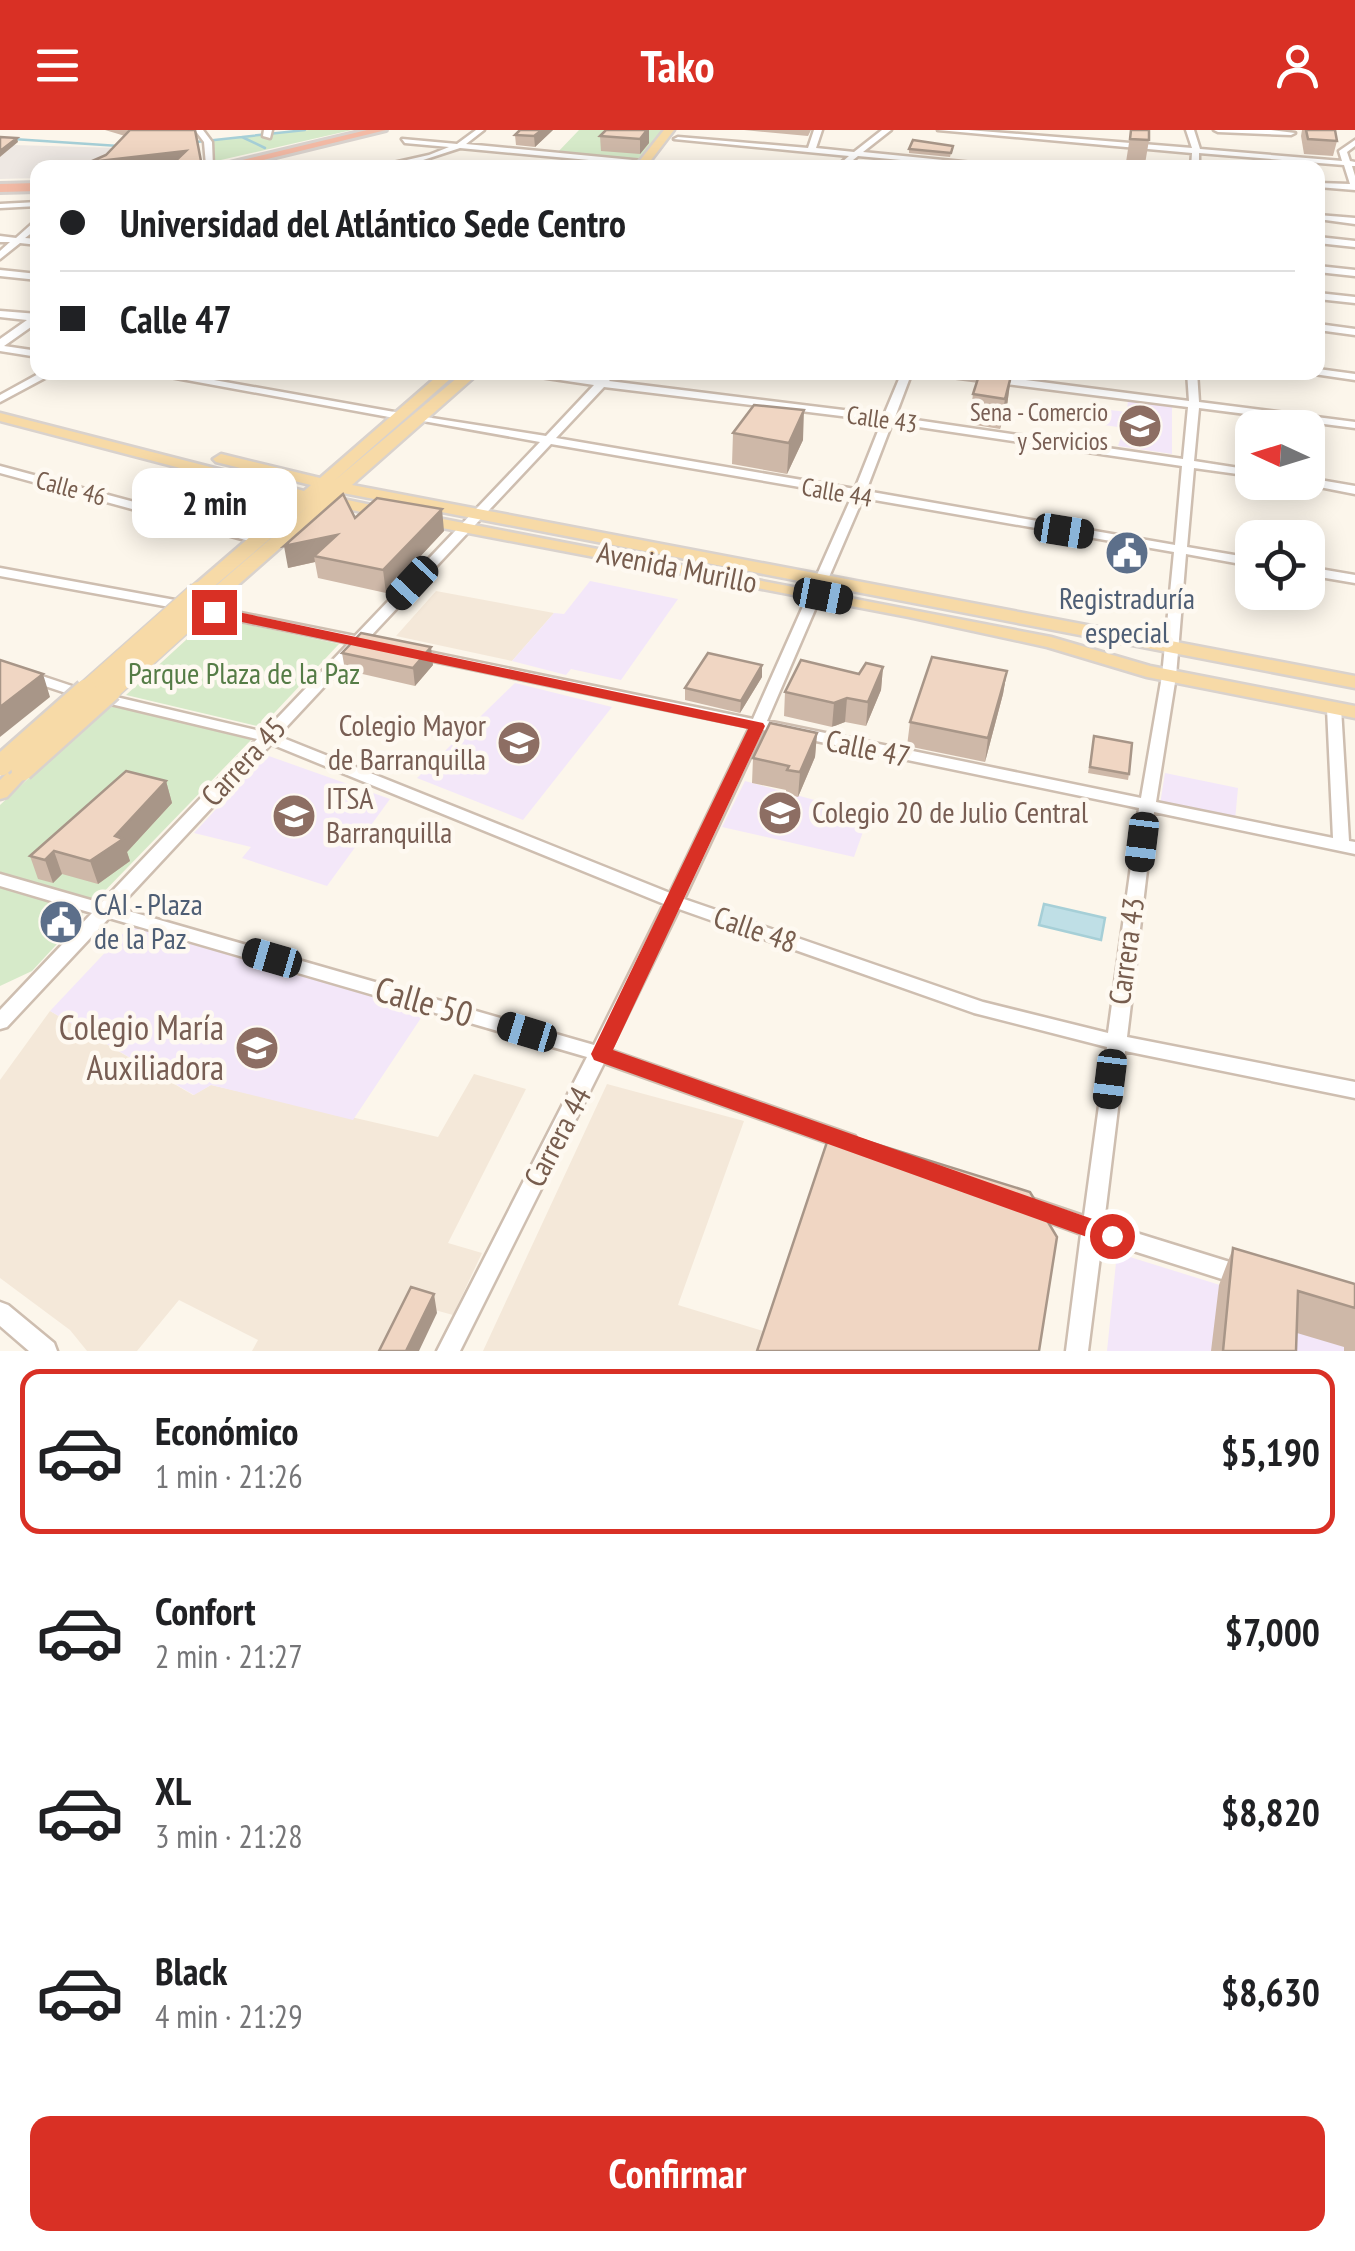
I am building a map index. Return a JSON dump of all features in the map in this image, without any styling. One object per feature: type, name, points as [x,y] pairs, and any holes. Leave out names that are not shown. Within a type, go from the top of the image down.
[{"type":"highway","points":[[237,160],[363,130]]},
{"type":"highway","points":[[240,160],[381,130]]},
{"type":"highway","points":[[0,186],[30,185]]},
{"type":"main road","points":[[647,160],[677,133]]},
{"type":"main road","points":[[661,160],[677,133]]},
{"type":"main road","points":[[0,794],[8,767],[317,503],[321,483],[442,380]]},
{"type":"main road","points":[[211,593],[257,539],[343,488],[463,380]]},
{"type":"main road","name":"Avenida Murillo","points":[[0,409],[343,488],[820,586],[1169,676],[1345,710]]},
{"type":"main road","points":[[0,417],[317,503]]},
{"type":"main road","name":"Avenida Murillo","points":[[317,503],[350,505],[463,528],[820,586],[1355,682]]},
{"type":"street","points":[[200,130],[211,160]]},
{"type":"street","points":[[410,160],[463,148],[480,130]]},
{"type":"street","points":[[422,160],[463,148],[492,130]]},
{"type":"street","points":[[811,151],[818,130]]},
{"type":"street","points":[[848,160],[887,130]]},
{"type":"street","points":[[942,130],[1351,162]]},
{"type":"street","points":[[1022,130],[1098,142],[1351,162]]},
{"type":"street","points":[[1190,130],[1195,160]]},
{"type":"street","points":[[1218,130],[1292,132],[1294,156]]},
{"type":"street","points":[[677,133],[912,160]]},
{"type":"street","points":[[994,160],[1003,134]]},
{"type":"street","points":[[406,141],[589,160]]},
{"type":"street","points":[[1325,185],[1355,187],[1351,162],[1344,152],[1355,142]]},
{"type":"street","points":[[0,206],[30,204]]},
{"type":"street","points":[[1325,218],[1355,221]]},
{"type":"street","points":[[0,256],[30,231]]},
{"type":"street","points":[[0,239],[30,242]]},
{"type":"street","points":[[1325,241],[1355,244]]},
{"type":"street","points":[[1325,270],[1355,273]]},
{"type":"street","points":[[0,273],[30,275]]},
{"type":"street","points":[[1325,297],[1355,300]]},
{"type":"street","points":[[1,321],[30,319]]},
{"type":"street","points":[[0,346],[30,323]]},
{"type":"street","points":[[1325,329],[1355,332]]},
{"type":"street","points":[[0,346],[30,352]]},
{"type":"street","points":[[1325,373],[1355,376]]},
{"type":"street","points":[[0,397],[30,377]]},
{"type":"street","points":[[0,397],[35,380]]},
{"type":"street","points":[[194,380],[400,416]]},
{"type":"street","name":"Calle 43","points":[[570,380],[888,419],[1235,471]]},
{"type":"street","name":"Carrera 45","points":[[0,1022],[604,380]]},
{"type":"street","name":"Carrera 44","points":[[448,1351],[601,1054],[757,726],[820,586],[904,380]]},
{"type":"street","points":[[1005,380],[1355,426]]},
{"type":"street","name":"Carrera 43","points":[[1076,1351],[1147,805],[1169,676],[1194,402],[1193,380]]},
{"type":"street","name":"Calle 44","points":[[422,418],[1235,559]]},
{"type":"street","name":"Calle 46","points":[[0,468],[257,539]]},
{"type":"street","points":[[1325,485],[1355,490]]},
{"type":"street","points":[[0,572],[174,604]]},
{"type":"street","points":[[1325,575],[1355,579]]},
{"type":"street","points":[[0,755],[194,586],[211,593],[109,700],[0,794]]},
{"type":"street","name":"Calle 47","points":[[211,593],[357,641],[1348,847]]},
{"type":"street","name":"Calle 48","points":[[0,666],[74,691],[267,738],[673,901],[981,1008],[1115,1042],[1355,1090]]},
{"type":"street","points":[[1345,710],[1348,847]]},
{"type":"street","name":"Calle 50","points":[[0,880],[601,1054],[869,1150]]},
{"type":"street","points":[[999,1196],[1263,1281]]},
{"type":"street","points":[[0,1312],[46,1351]]},
{"type":"shaded area","points":[[14,145],[119,148],[104,160],[30,160],[30,178],[0,179],[0,157]]},
{"type":"shaded area","name":"Sena - Comercio y Servicios","points":[[1128,399],[1172,403],[1172,454],[1118,446],[1124,428],[1084,422],[1092,408],[1127,412]]},
{"type":"shaded area","points":[[590,581],[678,599],[621,680],[571,669],[566,675],[512,661],[554,613],[564,614]]},
{"type":"shaded area","points":[[436,591],[554,613],[512,661],[396,636]]},
{"type":"shaded area","name":"Colegio Mayor de Barranquilla","points":[[515,683],[612,707],[523,820],[417,778]]},
{"type":"shaded area","name":"ITSA Barranquilla","points":[[266,755],[390,799],[327,886],[242,858],[251,847],[194,833]]},
{"type":"shaded area","points":[[1165,773],[1238,788],[1235,820],[1160,804]]},
{"type":"shaded area","name":"Colegio 20 de Julio Central","points":[[745,781],[833,805],[828,820],[864,829],[854,857],[722,827]]},
{"type":"shaded area","name":"Colegio María Auxiliadora","points":[[131,925],[427,1009],[353,1120],[211,1085],[194,1095],[50,1011]]},
{"type":"shaded area","points":[[50,1011],[193,1095],[211,1085],[438,1137],[474,1074],[526,1089],[448,1243],[482,1253],[453,1315],[413,1304],[388,1351],[252,1351],[258,1340],[179,1300],[137,1351],[87,1351],[70,1330],[0,1278],[0,1080]]},
{"type":"shaded area","points":[[607,1084],[744,1121],[678,1305],[763,1331],[757,1351],[483,1351]]},
{"type":"shaded area","points":[[1117,1253],[1355,1327],[1355,1351],[1107,1351]]},
{"type":"green space","points":[[309,130],[352,130],[221,160],[212,160],[208,141]]},
{"type":"green space","points":[[579,130],[663,130],[638,160],[556,154]]},
{"type":"green space","name":"Parque Plaza de la Paz","points":[[211,617],[339,644],[261,727],[126,695]]},
{"type":"green space","name":"Parque Plaza de la Paz","points":[[107,705],[252,739],[96,900],[0,878],[0,805]]},
{"type":"green space","points":[[0,885],[81,907],[83,916],[32,971],[0,986]]},
{"type":"water","points":[[1044,904],[1105,918],[1101,940],[1039,925]]},
{"type":"building","points":[[130,130],[195,130],[201,160],[176,160],[186,151],[95,160],[106,155]]},
{"type":"building","points":[[520,130],[542,130],[534,136],[515,135]]},
{"type":"building","points":[[606,130],[647,130],[640,139],[600,136]]},
{"type":"building","points":[[1131,130],[1149,130],[1149,140],[1130,139]]},
{"type":"building","points":[[1306,130],[1335,130],[1337,141],[1308,139]]},
{"type":"building","points":[[0,137],[17,138],[0,151]]},
{"type":"building","points":[[913,140],[953,146],[951,153],[909,149]]},
{"type":"building","points":[[977,380],[1010,380],[1005,399],[973,394]]},
{"type":"building","points":[[754,405],[804,410],[789,443],[733,433]]},
{"type":"building","points":[[343,494],[355,518],[377,498],[442,509],[383,570],[314,556],[337,535],[284,546]]},
{"type":"building","points":[[361,633],[431,647],[413,668],[342,653]]},
{"type":"building","points":[[708,653],[762,665],[741,701],[685,688]]},
{"type":"building","points":[[932,657],[1007,671],[988,738],[910,722]]},
{"type":"building","points":[[0,660],[43,674],[0,707]]},
{"type":"building","points":[[801,660],[859,674],[866,663],[883,667],[868,702],[847,698],[834,703],[785,692]]},
{"type":"building","points":[[770,723],[817,733],[800,772],[753,758]]},
{"type":"building","points":[[1094,736],[1132,743],[1129,774],[1090,767]]},
{"type":"building","points":[[126,771],[166,781],[115,836],[123,839],[90,861],[54,851],[45,860],[30,856]]},
{"type":"building","points":[[831,1130],[1030,1192],[1057,1237],[1039,1351],[757,1351]]},
{"type":"building","points":[[1233,1248],[1355,1284],[1355,1308],[1298,1291],[1296,1351],[1223,1351]]},
{"type":"building","points":[[411,1287],[434,1294],[406,1351],[379,1351]]},
{"type":"waterway","points":[[196,142],[305,130]]},
{"type":"waterway","points":[[242,137],[265,148]]},
{"type":"waterway","points":[[13,139],[119,146]]},
{"type":"place","name":"Sena - Comercio y Servicios","points":[[1140,426]]},
{"type":"place","name":"Registraduría especial","points":[[1127,553]]},
{"type":"place","name":"Colegio Mayor de Barranquilla","points":[[519,743]]},
{"type":"place","name":"Colegio 20 de Julio Central","points":[[780,813]]},
{"type":"place","name":"ITSA Barranquilla","points":[[294,816]]},
{"type":"place","name":"CAI - Plaza de la Paz","points":[[61,922]]},
{"type":"place","name":"Colegio María Auxiliadora","points":[[257,1048]]},
{"type":"route","points":[[214,612],[757,726],[601,1054],[1112,1236]]}]
